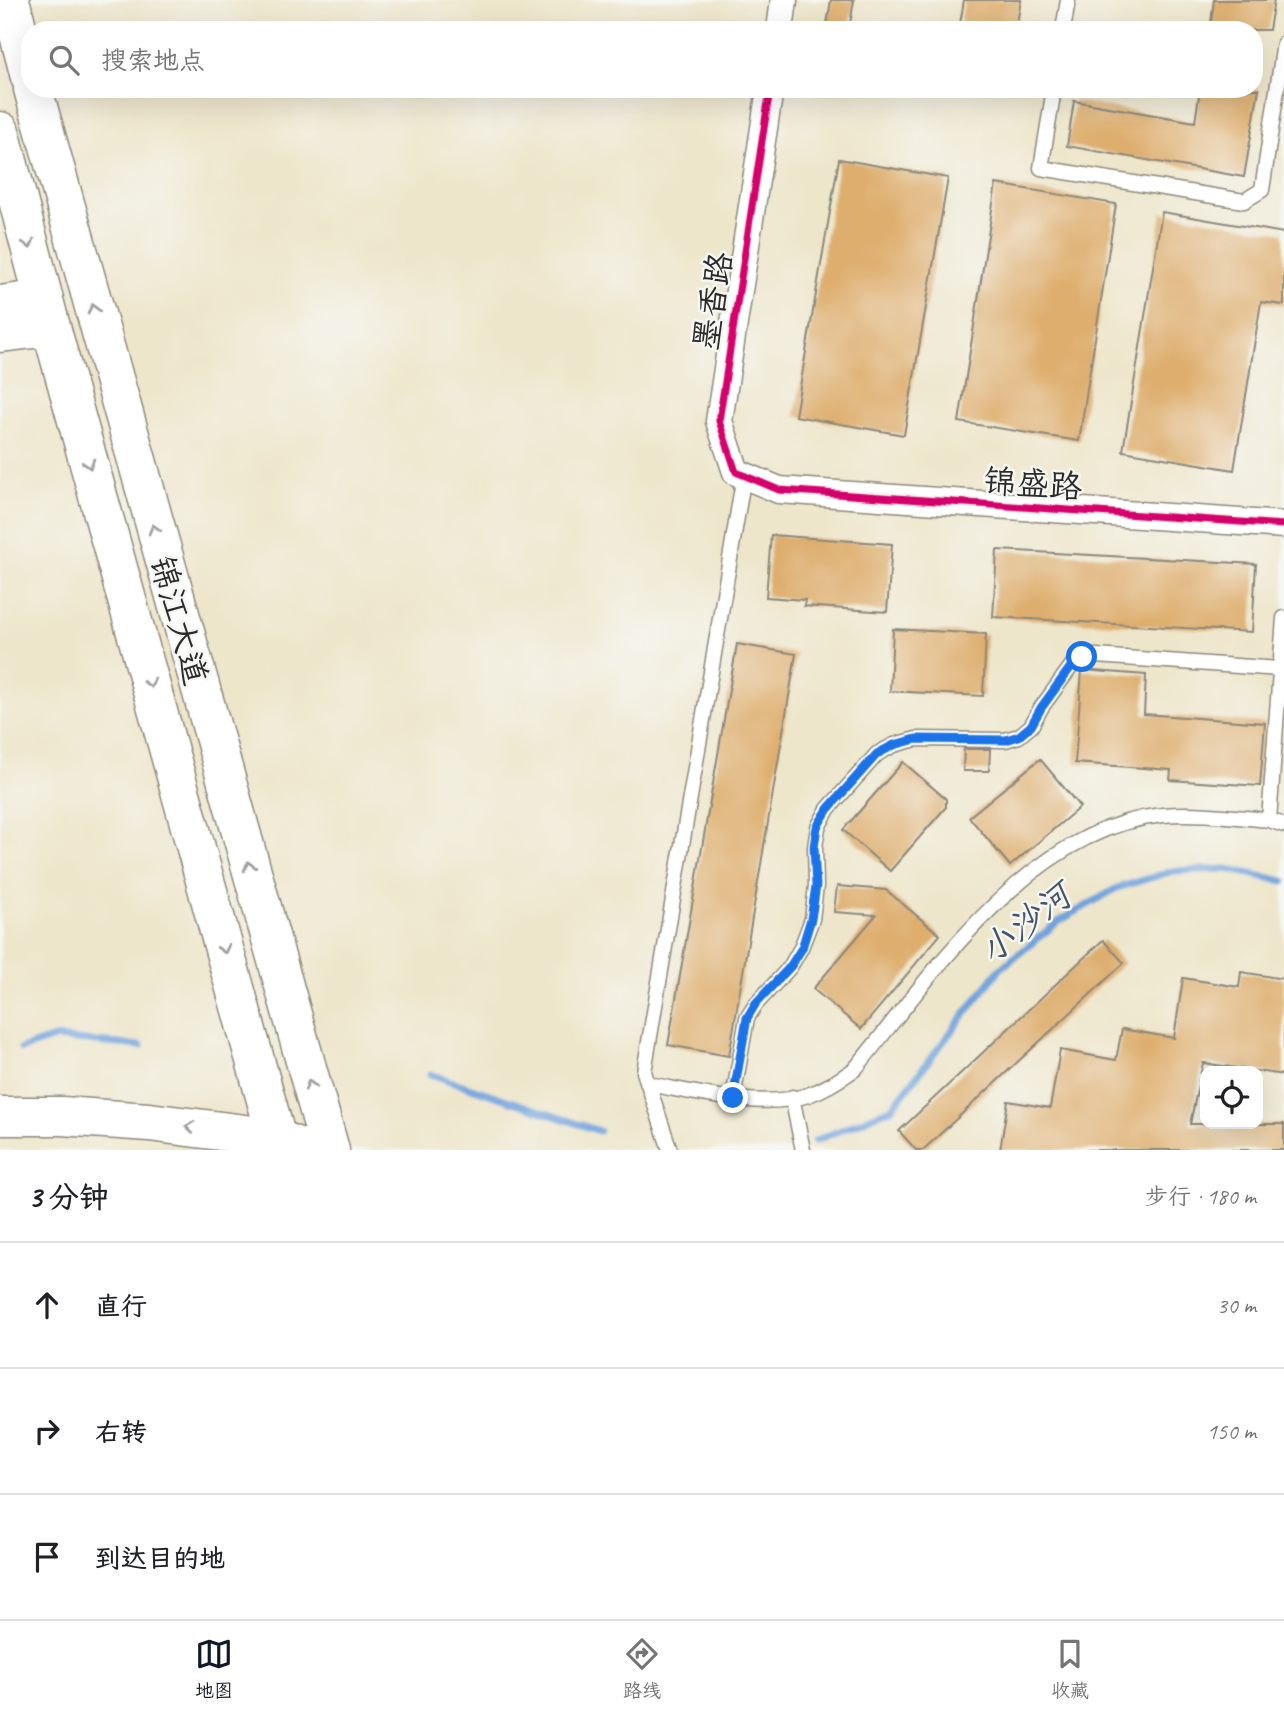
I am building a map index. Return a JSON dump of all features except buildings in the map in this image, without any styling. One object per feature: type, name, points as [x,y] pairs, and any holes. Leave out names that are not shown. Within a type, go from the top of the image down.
[{"type":"main road","points":[[10,0],[21,42]]},
{"type":"main road","name":"锦江大道","points":[[35,98],[330,1150]]},
{"type":"main road","name":"锦江大道","points":[[0,131],[47,313],[287,1146]]},
{"type":"main road","points":[[0,305],[47,313]]},
{"type":"main road","points":[[0,333],[47,313]]},
{"type":"main road","points":[[0,1116],[62,1116],[136,1121],[287,1146]]},
{"type":"street","points":[[781,21],[784,0]]},
{"type":"street","name":"墨香路","points":[[744,475],[736,472],[719,421],[769,98]]},
{"type":"street","name":"锦盛路","points":[[744,475],[779,490],[1284,525]]},
{"type":"lane","points":[[1064,21],[1068,0]]},
{"type":"lane","points":[[1053,98],[1041,168],[1244,201],[1262,190],[1284,43]]},
{"type":"lane","points":[[670,1150],[643,1072],[744,475]]},
{"type":"lane","points":[[1269,820],[1284,618]]},
{"type":"lane","points":[[733,1098],[747,1018],[756,1003],[790,967],[802,948],[811,919],[816,886],[814,847],[817,827],[828,809],[877,754],[894,745],[916,739],[1006,740],[1019,736],[1031,726],[1073,664],[1082,657],[1280,669]]},
{"type":"lane","points":[[648,1084],[733,1098],[772,1100],[805,1096],[830,1086],[855,1069],[994,904],[1058,852],[1094,833],[1135,819],[1164,815],[1269,820],[1284,825]]},
{"type":"lane","points":[[792,1097],[803,1150]]},
{"type":"waterway","name":"小沙河","points":[[815,1141],[892,1108],[1000,969],[1058,922],[1117,888],[1173,871],[1227,869],[1284,881]]},
{"type":"waterway","name":"小沙河","points":[[21,1049],[54,1038],[141,1046]]},
{"type":"waterway","name":"小沙河","points":[[430,1074],[599,1131]]},
{"type":"cycle path","points":[[769,98],[719,421],[736,472],[779,490],[1284,525]]},
{"type":"route","points":[[733,1098],[747,1018],[756,1003],[790,967],[802,948],[811,919],[816,886],[814,847],[817,827],[828,809],[877,754],[894,745],[916,739],[1006,740],[1019,736],[1031,726],[1073,664],[1082,657]]}]
